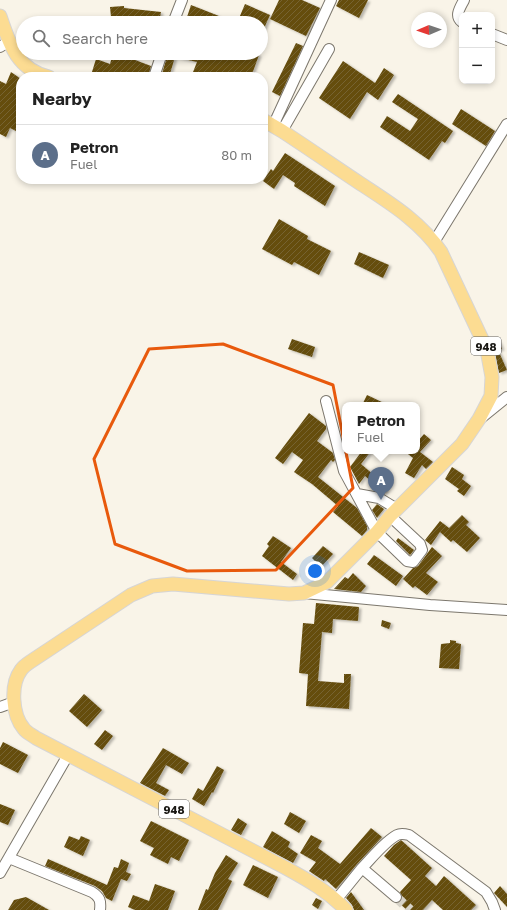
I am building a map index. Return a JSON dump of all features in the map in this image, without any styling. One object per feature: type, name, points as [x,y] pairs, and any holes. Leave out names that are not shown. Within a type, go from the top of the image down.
[{"type":"main road","points":[[0,16],[4,45],[16,55]]},
{"type":"main road","points":[[21,60],[36,72]]},
{"type":"main road","name":"948","points":[[273,126],[398,209],[424,230],[434,242],[441,252],[488,350],[492,377],[491,396],[479,419],[462,444],[327,582],[304,594],[288,594],[173,584],[152,586],[131,595],[30,662],[20,671],[15,683],[14,702],[15,711],[19,722],[25,730],[36,738],[312,882],[336,900],[346,910]]},
{"type":"street","points":[[176,16],[182,0]]},
{"type":"street","points":[[273,126],[331,0]]},
{"type":"street","points":[[459,19],[458,14],[464,0]]},
{"type":"street","points":[[495,35],[507,40]]},
{"type":"street","points":[[273,126],[329,49]]},
{"type":"street","points":[[156,72],[160,60]]},
{"type":"street","points":[[434,242],[507,124]]},
{"type":"street","points":[[479,419],[507,397]]},
{"type":"street","points":[[326,401],[344,471],[377,532],[407,561],[414,561],[422,550],[420,544],[394,513],[379,498],[357,494]]},
{"type":"street","points":[[304,594],[507,610]]},
{"type":"street","points":[[0,706],[14,702]]},
{"type":"street","points":[[0,873],[68,755]]},
{"type":"street","points":[[336,900],[362,868],[392,839],[401,834],[409,835],[486,892],[495,910]]},
{"type":"street","points":[[10,858],[92,892],[100,899],[100,910]]},
{"type":"street","points":[[362,868],[396,897]]},
{"type":"highlighted area","points":[[223,344],[333,385],[353,488],[276,570],[187,571],[115,544],[94,459],[149,349]]},
{"type":"building","points":[[279,0],[302,0],[320,8],[306,36],[270,19]]},
{"type":"building","points":[[339,0],[368,0],[359,18],[336,6]]},
{"type":"building","points":[[245,4],[270,15],[268,19],[268,16],[240,16]]},
{"type":"building","points":[[191,5],[219,16],[187,16]]},
{"type":"building","points":[[124,6],[124,8],[161,12],[160,16],[111,16],[110,7]]},
{"type":"building","points":[[296,43],[303,46],[280,96],[272,92]]},
{"type":"building","points":[[96,60],[110,64],[111,60],[135,60],[151,66],[149,72],[92,72]]},
{"type":"building","points":[[166,60],[174,60],[170,72],[162,72]]},
{"type":"building","points":[[188,60],[257,60],[253,72],[193,72],[197,62]]},
{"type":"building","points":[[343,61],[375,83],[384,68],[394,75],[378,100],[367,92],[350,119],[319,98]]},
{"type":"building","points":[[11,72],[16,76],[16,131],[10,128],[6,137],[0,134],[0,81],[6,84]]},
{"type":"building","points":[[398,94],[453,131],[445,143],[442,141],[429,160],[380,127],[387,116],[410,131],[418,119],[392,102]]},
{"type":"building","points":[[461,109],[495,131],[486,146],[452,124]]},
{"type":"building","points":[[285,153],[335,186],[325,206],[294,186],[295,183],[283,175],[274,189],[267,184],[268,174],[271,169],[273,171]]},
{"type":"building","points":[[279,219],[308,236],[307,239],[331,251],[319,275],[294,262],[292,265],[262,249]]},
{"type":"building","points":[[359,252],[389,265],[383,278],[354,264]]},
{"type":"building","points":[[292,339],[315,347],[312,357],[288,349]]},
{"type":"building","points":[[499,341],[502,349],[498,350],[507,370],[499,373],[493,344]]},
{"type":"building","points":[[367,395],[382,402],[364,402]]},
{"type":"building","points":[[309,413],[326,426],[326,429],[317,441],[333,453],[335,460],[333,462],[331,460],[318,477],[357,508],[367,526],[367,530],[362,536],[333,512],[338,506],[312,484],[294,472],[303,460],[292,452],[283,464],[275,458]]},
{"type":"building","points":[[424,434],[431,440],[420,452],[420,439]]},
{"type":"building","points":[[420,452],[433,462],[426,469],[422,465],[414,478],[405,473],[413,458],[408,454],[420,454]]},
{"type":"building","points":[[360,454],[369,454],[361,464],[375,476],[371,481],[365,476],[359,484],[350,467]]},
{"type":"building","points":[[452,467],[464,475],[462,479],[471,486],[464,496],[457,491],[459,489],[445,479]]},
{"type":"building","points":[[380,484],[387,490],[384,493],[375,490]]},
{"type":"building","points":[[377,504],[384,509],[377,518],[372,510]]},
{"type":"building","points":[[462,515],[469,522],[466,525],[480,538],[467,552],[453,540],[451,542],[440,532],[431,545],[425,540],[440,521],[449,528]]},
{"type":"building","points":[[273,536],[291,548],[281,562],[297,574],[293,580],[262,556],[269,546],[267,544]]},
{"type":"building","points":[[398,538],[414,550],[410,555],[396,541]]},
{"type":"building","points":[[323,546],[333,554],[321,567],[312,558]]},
{"type":"building","points":[[432,547],[442,556],[426,573],[438,582],[427,595],[415,586],[413,588],[403,579],[413,568],[418,566]]},
{"type":"building","points":[[374,555],[403,576],[396,586],[367,564]]},
{"type":"building","points":[[353,573],[366,586],[361,592],[334,589],[345,577],[348,579]]},
{"type":"building","points":[[316,603],[359,607],[358,621],[333,619],[332,633],[322,632],[318,681],[344,683],[344,674],[351,674],[349,709],[306,706],[308,674],[299,673],[303,623],[314,624]]},
{"type":"building","points":[[382,620],[391,623],[389,629],[381,626]]},
{"type":"building","points":[[450,640],[461,644],[459,669],[439,668],[441,644],[450,643]]},
{"type":"building","points":[[84,694],[102,710],[87,727],[69,711]]},
{"type":"building","points":[[105,730],[113,736],[102,750],[94,744]]},
{"type":"building","points":[[3,742],[28,755],[18,773],[0,764],[0,748]]},
{"type":"building","points":[[163,748],[189,763],[182,774],[166,765],[156,783],[169,790],[165,796],[140,783]]},
{"type":"building","points":[[217,766],[224,770],[213,793],[212,792],[204,806],[192,799],[198,788],[203,791]]},
{"type":"building","points":[[0,804],[15,810],[8,825],[0,822]]},
{"type":"building","points":[[290,812],[306,821],[299,833],[284,824]]},
{"type":"building","points":[[238,818],[247,824],[241,835],[231,830]]},
{"type":"building","points":[[151,821],[189,840],[179,861],[171,857],[168,864],[150,855],[154,848],[140,841]]},
{"type":"building","points":[[371,828],[382,837],[336,889],[325,879],[324,881],[309,871],[316,862],[300,853],[311,835],[322,841],[318,848],[340,864]]},
{"type":"building","points":[[272,831],[290,842],[288,847],[298,854],[293,863],[263,847]]},
{"type":"building","points":[[69,836],[79,840],[81,836],[90,840],[83,856],[64,847]]},
{"type":"building","points":[[401,840],[432,868],[425,876],[436,886],[444,876],[476,905],[471,910],[443,910],[432,900],[423,910],[407,910],[399,903],[402,898],[400,892],[411,880],[384,856]]},
{"type":"building","points":[[226,855],[238,863],[228,879],[232,881],[218,910],[198,910],[206,889],[208,890],[215,873]]},
{"type":"building","points":[[48,859],[107,885],[114,867],[118,868],[121,859],[129,863],[126,872],[131,874],[127,881],[121,879],[112,901],[106,898],[102,891],[95,886],[45,866]]},
{"type":"building","points":[[253,865],[278,877],[268,898],[243,885]]},
{"type":"building","points":[[155,884],[175,891],[168,910],[135,910],[128,907],[133,895],[149,901]]},
{"type":"building","points":[[500,886],[507,894],[507,907],[494,893]]},
{"type":"building","points":[[351,892],[364,910],[354,910],[346,898]]},
{"type":"building","points":[[26,897],[49,910],[8,910],[14,900]]},
{"type":"building","points":[[316,898],[322,901],[318,909],[312,905]]},
{"type":"tunnel","points":[[396,897],[410,910]]},
{"type":"place","name":"Petron","points":[[381,500]]}]
